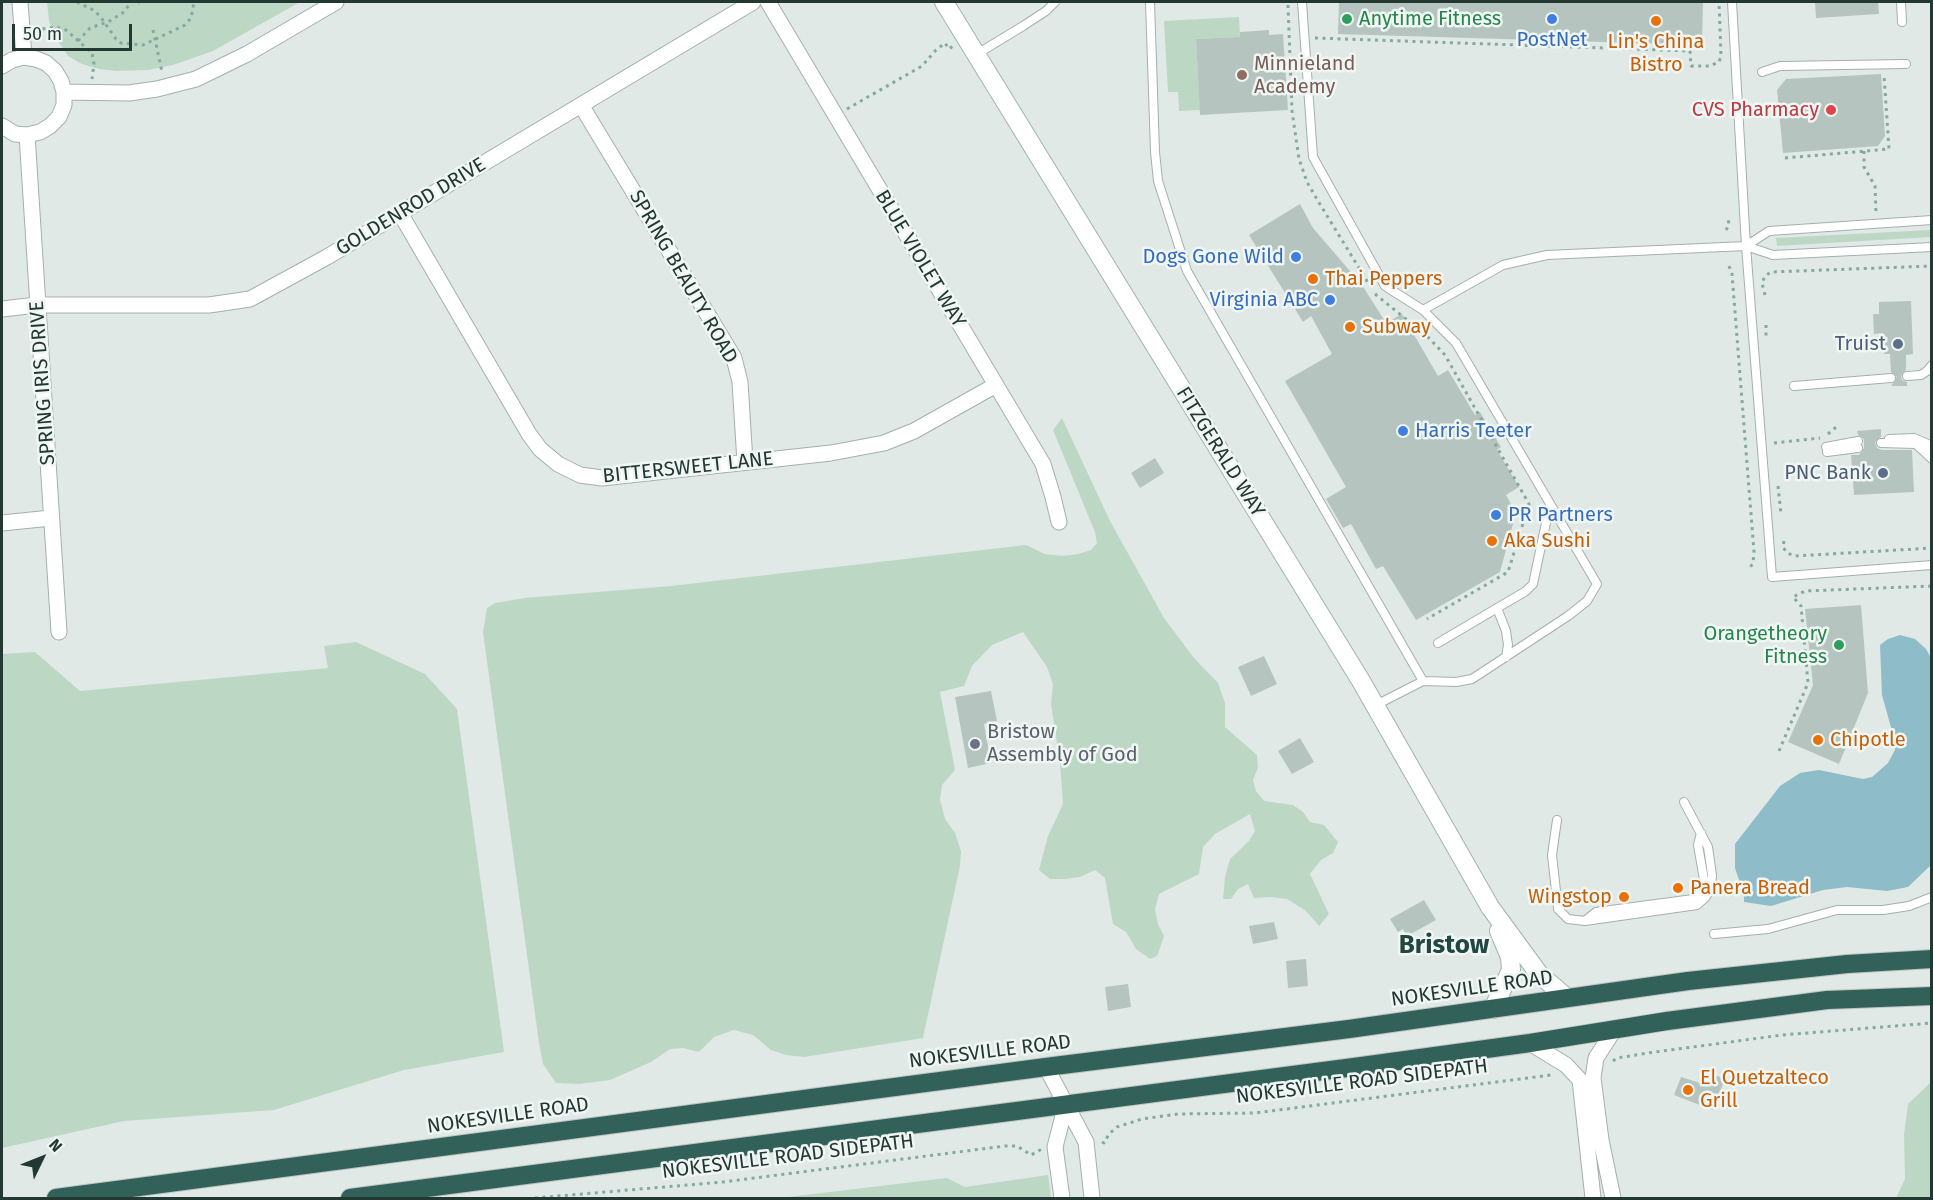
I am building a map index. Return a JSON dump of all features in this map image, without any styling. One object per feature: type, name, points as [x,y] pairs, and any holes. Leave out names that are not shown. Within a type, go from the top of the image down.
[{"type":"highway","name":"NOKESVILLE ROAD","points":[[56,1198],[1348,1029],[1688,981],[1835,965],[1932,959]]},
{"type":"highway","points":[[350,1198],[1530,1043],[1614,1029],[1827,1000],[1932,996]]},
{"type":"street","points":[[20,2],[24,57]]},
{"type":"street","points":[[64,93],[129,93],[196,79],[220,68],[336,2]]},
{"type":"street","name":"GOLDENROD DRIVE","points":[[2,309],[37,305],[209,304],[250,298],[327,257],[753,2]]},
{"type":"street","name":"BLUE VIOLET WAY","points":[[768,2],[1043,464],[1059,522]]},
{"type":"street","name":"FITZGERALD WAY","points":[[944,2],[1375,705],[1490,907],[1539,974],[1567,998]]},
{"type":"street","points":[[2,66],[24,57],[46,63],[55,71],[64,93],[64,105],[59,117],[51,126],[40,132],[27,135],[15,134],[2,126]]},
{"type":"street","name":"SPRING BEAUTY ROAD","points":[[581,105],[734,358],[740,382],[745,462]]},
{"type":"street","name":"SPRING IRIS DRIVE","points":[[27,135],[59,632]]},
{"type":"street","name":"BITTERSWEET LANE","points":[[400,213],[529,434],[540,449],[558,464],[580,476],[602,478],[831,453],[884,443],[915,431],[996,385]]},
{"type":"street","points":[[2,523],[51,518]]},
{"type":"street","name":"FITZGERALD WAY","points":[[1490,907],[1510,957],[1511,970],[1493,1009]]},
{"type":"street","points":[[1613,1198],[1601,1140],[1593,1078],[1596,1058],[1614,1029]]},
{"type":"street","points":[[1530,1043],[1566,1065],[1580,1080],[1593,1198]]},
{"type":"street","points":[[1046,1067],[1086,1142],[1092,1198]]},
{"type":"street","points":[[1062,1198],[1055,1147],[1066,1104]]},
{"type":"lane","points":[[971,47],[1023,26],[1055,2]]},
{"type":"lane","points":[[1150,2],[1158,181],[1187,271],[1424,681]]},
{"type":"lane","points":[[1302,2],[1313,158],[1385,286],[1423,310],[1456,343],[1597,584],[1587,601],[1568,616],[1472,679],[1456,682],[1424,681],[1375,705]]},
{"type":"lane","points":[[1732,2],[1746,246],[1772,577],[1932,565]]},
{"type":"lane","points":[[1901,2],[1902,22]]},
{"type":"lane","points":[[1762,72],[1780,66],[1906,64]]},
{"type":"lane","points":[[1746,246],[1769,231],[1932,220]]},
{"type":"lane","points":[[1423,310],[1489,271],[1517,261],[1546,255],[1746,246],[1773,255],[1932,247]]},
{"type":"lane","points":[[1906,376],[1921,375],[1927,372],[1932,365]]},
{"type":"lane","points":[[1794,386],[1891,378]]},
{"type":"lane","points":[[1932,449],[1928,444],[1914,438],[1881,441],[1916,444],[1932,459]]},
{"type":"lane","points":[[1827,449],[1858,444]]},
{"type":"lane","points":[[1438,643],[1526,591],[1533,584],[1550,504]]},
{"type":"lane","points":[[1497,608],[1506,631],[1508,645],[1506,657]]},
{"type":"lane","points":[[1557,820],[1552,855],[1558,909],[1568,919],[1585,921],[1697,904],[1706,897],[1711,887],[1712,875],[1708,847],[1684,802]]},
{"type":"lane","points":[[1714,934],[1768,929],[1837,910],[1883,910],[1910,906],[1932,897]]},
{"type":"path","points":[[77,2],[93,9],[105,23],[111,35],[122,43],[143,45],[185,25],[191,18],[194,2]]},
{"type":"path","points":[[78,41],[90,28],[105,23],[124,12],[131,2]]},
{"type":"path","points":[[1289,37],[1690,51],[1691,66],[1710,66],[1716,64],[1720,59],[1719,2]]},
{"type":"path","points":[[1288,5],[1294,135],[1307,182],[1376,296],[1427,336],[1445,355],[1529,504],[1508,572],[1428,619]]},
{"type":"path","points":[[22,33],[59,27],[66,30],[92,53],[94,72],[89,94]]},
{"type":"path","points":[[153,30],[165,87]]},
{"type":"path","points":[[835,115],[922,66],[945,43],[949,49],[971,47]]},
{"type":"path","points":[[1785,158],[1889,149],[1884,64]]},
{"type":"path","points":[[1863,151],[1864,167],[1875,186],[1876,215]]},
{"type":"path","points":[[1726,230],[1729,225],[1728,217]]},
{"type":"path","points":[[1729,266],[1732,274],[1754,552],[1754,563],[1749,569]]},
{"type":"path","points":[[1765,295],[1762,283],[1765,276],[1771,272],[1932,266]]},
{"type":"path","points":[[1774,443],[1820,438],[1836,427]]},
{"type":"path","points":[[1784,541],[1783,547],[1787,553],[1795,556],[1932,548]]},
{"type":"path","points":[[1779,752],[1808,683],[1801,606],[1792,597],[1805,591],[1932,585]]},
{"type":"path","points":[[1610,1066],[1617,1058],[1729,1042],[1865,1027],[1932,1023]]},
{"type":"path","name":"NOKESVILLE ROAD SIDEPATH","points":[[1095,1141],[1104,1143],[1111,1132],[1124,1123],[1169,1115],[1255,1113],[1551,1074],[1557,1076]]},
{"type":"path","name":"NOKESVILLE ROAD SIDEPATH","points":[[535,1198],[723,1182],[1005,1146],[1017,1146],[1031,1155],[1040,1149]]},
{"type":"green space","points":[[47,2],[300,2],[213,51],[173,65],[148,70],[116,71],[82,64],[68,56],[54,35],[49,21]]},
{"type":"green space","points":[[1239,17],[1240,37],[1196,39],[1200,110],[1179,111],[1178,92],[1168,92],[1164,21]]},
{"type":"green space","points":[[1931,230],[1931,237],[1777,246],[1776,238]]},
{"type":"green space","points":[[1062,418],[1110,521],[1164,618],[1194,658],[1218,683],[1225,703],[1225,727],[1257,755],[1258,768],[1253,780],[1256,791],[1264,801],[1293,805],[1303,812],[1310,822],[1324,825],[1338,842],[1333,853],[1321,860],[1310,874],[1329,914],[1319,926],[1306,911],[1287,899],[1254,898],[1248,884],[1238,889],[1231,899],[1223,899],[1225,877],[1230,859],[1249,841],[1255,831],[1250,814],[1215,834],[1203,847],[1199,874],[1159,894],[1155,909],[1158,924],[1164,936],[1157,956],[1150,959],[1136,949],[1126,932],[1113,924],[1105,878],[1095,870],[1080,877],[1050,879],[1039,870],[1048,836],[1063,804],[1060,763],[1051,704],[1053,684],[1047,667],[1023,632],[992,645],[972,666],[964,686],[940,692],[955,770],[942,785],[940,799],[945,819],[955,833],[961,851],[960,866],[923,1038],[804,1057],[771,1050],[753,1035],[734,1030],[714,1037],[699,1052],[683,1048],[670,1049],[651,1062],[610,1080],[579,1084],[556,1083],[543,1064],[539,1043],[483,632],[487,608],[495,603],[525,598],[671,586],[1026,545],[1045,554],[1062,556],[1091,550],[1097,543],[1095,532],[1053,430]]},
{"type":"green space","points":[[356,642],[425,674],[457,709],[504,1052],[404,1070],[274,1110],[124,1121],[2,1148],[2,654],[35,652],[80,691],[328,668],[324,646]]},
{"type":"green space","points":[[1931,1082],[1931,1198],[1896,1198],[1905,1179],[1904,1135],[1908,1104]]},
{"type":"green space","points":[[1048,1175],[1051,1198],[780,1198],[947,1178],[965,1187]]},
{"type":"water","points":[[1900,635],[1915,639],[1926,649],[1931,658],[1931,865],[1908,887],[1887,891],[1847,887],[1823,890],[1771,906],[1744,902],[1735,868],[1735,844],[1780,786],[1800,773],[1819,770],[1863,779],[1872,777],[1888,763],[1895,750],[1882,695],[1880,645]]},
{"type":"building","points":[[1339,2],[1703,2],[1702,45],[1338,34]]},
{"type":"building","points":[[1815,2],[1878,2],[1879,14],[1816,18]]},
{"type":"building","name":"Minnieland Academy","points":[[1269,30],[1269,35],[1283,34],[1288,110],[1200,115],[1196,39],[1240,37],[1240,32]]},
{"type":"building","name":"CVS Pharmacy","points":[[1881,74],[1885,136],[1878,146],[1783,153],[1777,90],[1786,79]]},
{"type":"building","name":"Harris Teeter","points":[[1300,204],[1313,228],[1362,285],[1386,323],[1402,314],[1438,376],[1448,370],[1475,415],[1480,412],[1501,447],[1497,450],[1519,487],[1506,495],[1516,513],[1500,572],[1416,620],[1383,566],[1376,569],[1351,524],[1343,528],[1326,499],[1346,487],[1285,381],[1332,354],[1311,316],[1303,322],[1249,235]]},
{"type":"building","name":"Truist","points":[[1911,301],[1913,354],[1906,355],[1906,370],[1901,376],[1902,380],[1907,382],[1907,386],[1891,386],[1897,377],[1891,372],[1890,354],[1884,354],[1883,333],[1874,334],[1873,314],[1879,314],[1879,302]]},
{"type":"building","name":"PNC Bank","points":[[1881,429],[1881,437],[1875,442],[1877,448],[1912,450],[1914,492],[1854,495],[1851,455],[1859,455],[1864,448],[1864,439],[1858,435],[1857,431]]},
{"type":"building","points":[[1155,458],[1164,473],[1140,488],[1131,473]]},
{"type":"building","points":[[1861,605],[1868,693],[1839,764],[1788,742],[1813,685],[1805,609]]},
{"type":"building","points":[[1264,656],[1277,684],[1251,696],[1238,667]]},
{"type":"building","name":"Bristow Assembly of God","points":[[991,691],[997,721],[984,724],[991,763],[968,768],[955,697]]},
{"type":"building","points":[[1300,738],[1314,762],[1292,774],[1278,751]]},
{"type":"building","points":[[1424,900],[1436,920],[1407,936],[1403,929],[1398,932],[1390,919]]},
{"type":"building","points":[[1274,922],[1278,939],[1253,944],[1249,926]]},
{"type":"building","points":[[1306,959],[1308,986],[1288,988],[1286,961]]},
{"type":"building","points":[[1128,984],[1131,1007],[1108,1011],[1105,987]]},
{"type":"building","points":[[1705,1071],[1725,1079],[1713,1110],[1674,1095],[1681,1077],[1700,1083]]},
{"type":"place","name":"Anytime Fitness","points":[[1347,19]]},
{"type":"place","name":"PostNet","points":[[1552,19]]},
{"type":"place","name":"Lin's China Bistro","points":[[1656,21]]},
{"type":"place","name":"Minnieland Academy","points":[[1242,75]]},
{"type":"place","name":"CVS Pharmacy","points":[[1831,110]]},
{"type":"place","name":"Dogs Gone Wild","points":[[1296,257]]},
{"type":"place","name":"Thai Peppers","points":[[1313,279]]},
{"type":"place","name":"Virginia ABC","points":[[1330,300]]},
{"type":"place","name":"Subway","points":[[1350,327]]},
{"type":"place","name":"Truist","points":[[1898,344]]},
{"type":"place","name":"Harris Teeter","points":[[1403,431]]},
{"type":"place","name":"PNC Bank","points":[[1883,473]]},
{"type":"place","name":"PR Partners","points":[[1496,515]]},
{"type":"place","name":"Aka Sushi","points":[[1492,541]]},
{"type":"place","name":"Orangetheory Fitness","points":[[1839,645]]},
{"type":"place","name":"Chipotle","points":[[1818,740]]},
{"type":"place","name":"Bristow Assembly of God","points":[[975,744]]},
{"type":"place","name":"Panera Bread","points":[[1678,888]]},
{"type":"place","name":"Wingstop","points":[[1624,897]]},
{"type":"place","name":"El Quetzalteco Grill","points":[[1688,1090]]},
{"type":"district","name":"Bristow","points":[[1444,946]]}]
